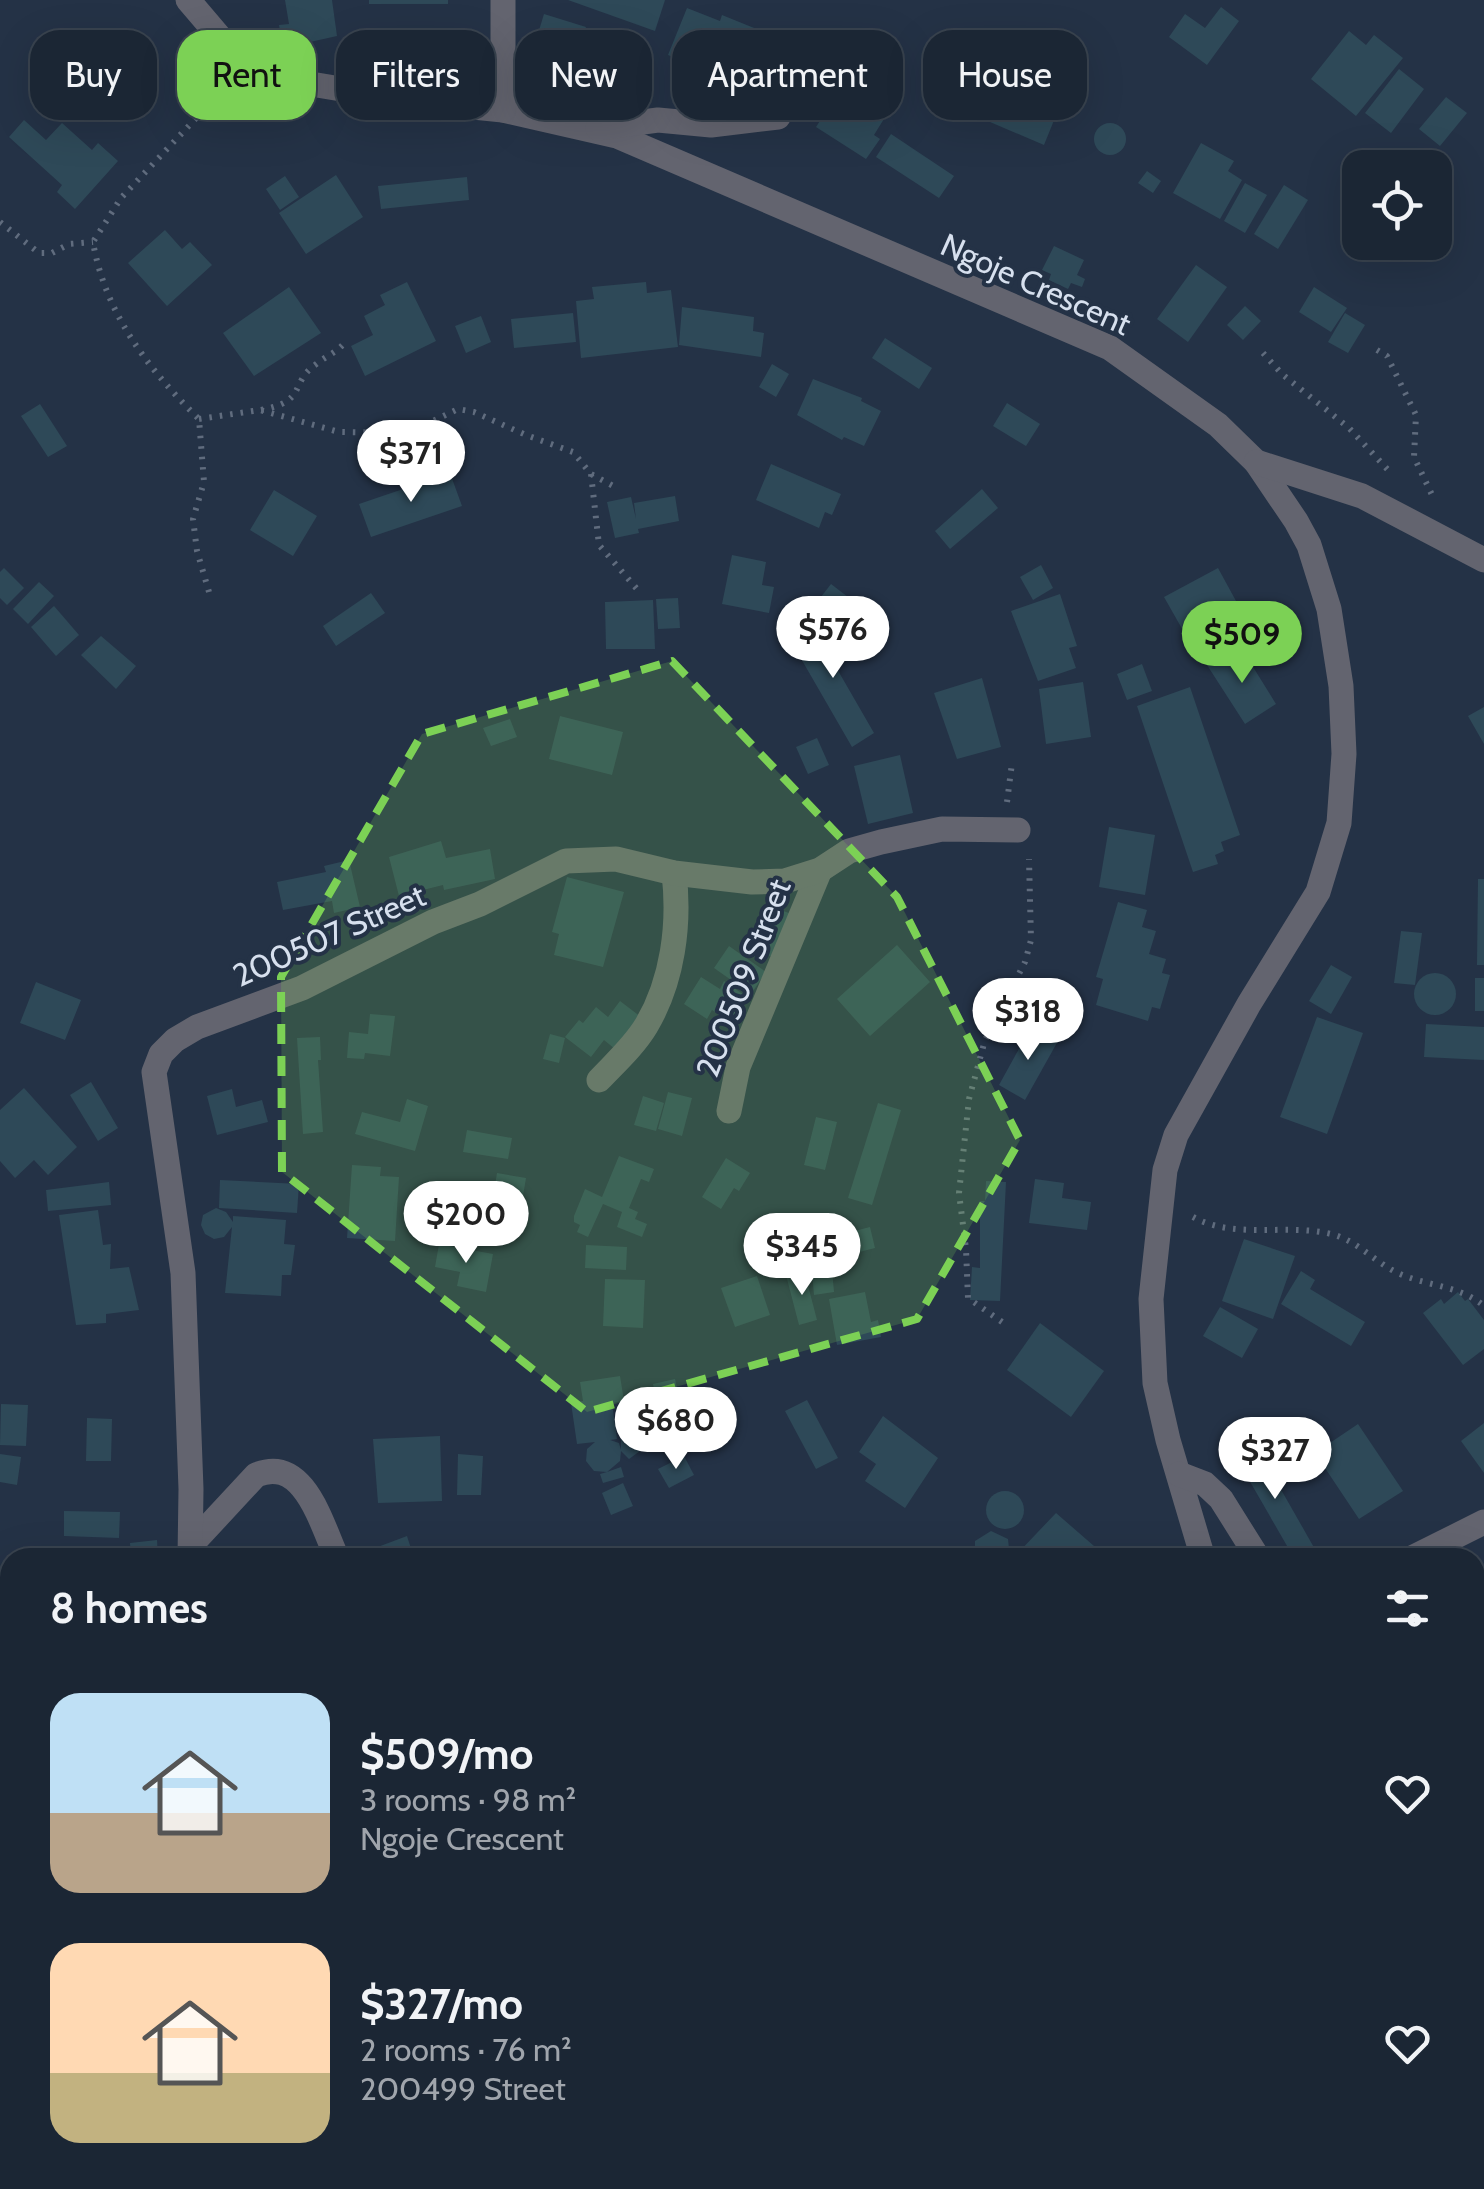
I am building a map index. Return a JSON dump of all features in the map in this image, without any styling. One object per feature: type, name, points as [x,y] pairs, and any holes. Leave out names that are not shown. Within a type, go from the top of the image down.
[{"type":"street","name":"Ngoje Crescent","points":[[188,0],[214,30]]},
{"type":"street","points":[[502,110],[503,0]]},
{"type":"street","name":"Ngoje Crescent","points":[[316,85],[502,110],[617,136],[837,234],[1110,348],[1218,425],[1256,462],[1309,544],[1329,609],[1342,710],[1344,754],[1339,824],[1318,892],[1240,1019],[1176,1135],[1164,1170],[1151,1299],[1156,1383],[1200,1548]]},
{"type":"street","points":[[588,130],[658,120],[712,125],[759,120]]},
{"type":"street","points":[[1256,462],[1362,496],[1484,560]]},
{"type":"street","name":"200507 Street","points":[[191,1548],[183,1272],[154,1072],[161,1054],[175,1040],[197,1027],[302,988],[566,861],[616,859],[674,873],[768,882],[802,878],[849,851],[942,830],[1018,830]]},
{"type":"street","name":"200509 Street","points":[[728,1111],[744,1049],[820,870]]},
{"type":"street","points":[[599,1080],[647,1025],[672,960],[678,900],[674,873]]},
{"type":"street","points":[[194,1548],[247,1484],[270,1469],[284,1471],[297,1480],[333,1548]]},
{"type":"street","points":[[1179,1474],[1206,1484],[1221,1499],[1252,1548]]},
{"type":"street","points":[[1435,1548],[1483,1527]]},
{"type":"path","points":[[194,120],[121,198],[93,242],[99,277],[127,334],[170,391],[199,419],[204,482],[193,519],[196,551],[208,592]]},
{"type":"path","points":[[0,222],[39,253],[93,242]]},
{"type":"path","points":[[199,419],[282,406],[298,392],[309,370],[338,352],[347,340]]},
{"type":"path","points":[[1376,350],[1387,356],[1416,415],[1414,457],[1436,501],[1449,541]]},
{"type":"path","points":[[1264,352],[1282,374],[1349,428],[1393,475]]},
{"type":"path","points":[[260,410],[339,432],[408,433],[458,409],[474,412],[573,452],[591,474],[617,488]]},
{"type":"path","points":[[591,474],[599,545],[638,590]]},
{"type":"path","points":[[1002,1322],[968,1298],[959,1194],[969,1100],[980,1057],[1031,940],[1029,859],[1007,803],[1012,762]]},
{"type":"path","points":[[1162,1198],[1199,1220],[1236,1229],[1300,1229],[1358,1243],[1376,1260],[1403,1276],[1465,1294],[1484,1306]]},
{"type":"highlighted area","points":[[672,661],[897,897],[1020,1140],[917,1319],[587,1412],[282,1172],[281,977],[422,734]]},
{"type":"building","points":[[285,0],[332,0],[336,36],[316,41],[316,30],[280,30],[279,25],[289,24]]},
{"type":"building","points":[[369,0],[448,0],[448,4],[369,4]]},
{"type":"building","points":[[568,0],[665,0],[655,31]]},
{"type":"building","points":[[1221,7],[1239,21],[1207,65],[1169,37],[1185,14],[1205,28]]},
{"type":"building","points":[[687,8],[720,21],[722,15],[759,30],[678,30]]},
{"type":"building","points":[[544,14],[586,27],[585,30],[539,30]]},
{"type":"building","points":[[1349,31],[1366,45],[1374,35],[1403,58],[1356,116],[1311,79]]},
{"type":"building","points":[[1399,69],[1424,89],[1391,133],[1365,113]]},
{"type":"building","points":[[1446,97],[1467,113],[1440,146],[1419,129]]},
{"type":"building","points":[[24,120],[46,140],[62,123],[92,150],[98,143],[118,161],[75,209],[57,192],[62,185],[9,137]]},
{"type":"building","points":[[820,120],[883,120],[874,135],[880,139],[866,159],[816,127]]},
{"type":"building","points":[[991,120],[1054,120],[1044,145]]},
{"type":"building","points":[[1110,123],[1122,127],[1126,139],[1122,151],[1110,155],[1098,151],[1094,139],[1098,127]]},
{"type":"building","points":[[891,134],[954,176],[939,198],[876,157]]},
{"type":"building","points":[[1201,143],[1234,161],[1228,171],[1242,180],[1220,219],[1173,193]]},
{"type":"building","points":[[1147,171],[1161,181],[1153,193],[1138,183]]},
{"type":"building","points":[[336,175],[363,217],[306,254],[279,213]]},
{"type":"building","points":[[285,176],[299,197],[280,210],[266,189]]},
{"type":"building","points":[[467,177],[469,200],[381,209],[378,186]]},
{"type":"building","points":[[1245,183],[1267,195],[1245,233],[1224,221]]},
{"type":"building","points":[[1284,185],[1308,200],[1278,249],[1254,234]]},
{"type":"building","points":[[165,230],[182,249],[190,242],[212,265],[167,306],[128,263]]},
{"type":"building","points":[[1054,246],[1084,260],[1077,275],[1085,279],[1082,287],[1071,283],[1068,289],[1049,280],[1051,274],[1042,270]]},
{"type":"building","points":[[1196,265],[1227,287],[1188,342],[1157,319]]},
{"type":"building","points":[[407,282],[436,341],[365,376],[351,346],[373,335],[364,316],[385,305],[380,295]]},
{"type":"building","points":[[646,282],[647,293],[671,290],[678,347],[581,358],[576,301],[594,299],[592,287]]},
{"type":"building","points":[[289,287],[321,333],[254,376],[223,333]]},
{"type":"building","points":[[1314,287],[1347,308],[1331,332],[1299,312]]},
{"type":"building","points":[[1245,306],[1261,321],[1243,340],[1227,325]]},
{"type":"building","points":[[682,307],[754,317],[753,331],[764,333],[761,357],[679,345]]},
{"type":"building","points":[[573,313],[576,342],[514,348],[511,319]]},
{"type":"building","points":[[1345,313],[1365,325],[1348,353],[1328,342]]},
{"type":"building","points":[[481,316],[491,342],[466,353],[455,326]]},
{"type":"building","points":[[885,338],[932,368],[919,389],[872,358]]},
{"type":"building","points":[[772,364],[789,374],[776,397],[759,387]]},
{"type":"building","points":[[813,379],[862,398],[861,401],[881,411],[864,446],[844,437],[842,440],[797,415]]},
{"type":"building","points":[[1007,403],[1040,424],[1026,446],[993,426]]},
{"type":"building","points":[[40,404],[67,446],[48,457],[21,416]]},
{"type":"building","points":[[771,464],[841,494],[832,515],[825,512],[819,528],[756,500]]},
{"type":"building","points":[[450,473],[462,506],[371,537],[359,504]]},
{"type":"building","points":[[982,489],[998,508],[950,549],[935,531]]},
{"type":"building","points":[[274,490],[317,516],[293,556],[250,530]]},
{"type":"building","points":[[675,496],[679,521],[615,538],[607,502],[631,497],[636,519],[634,503]]},
{"type":"building","points":[[732,555],[766,562],[762,585],[774,587],[769,613],[722,604]]},
{"type":"building","points":[[1041,565],[1053,588],[1033,600],[1020,577]]},
{"type":"building","points":[[4,568],[24,588],[7,605],[0,598],[0,572]]},
{"type":"building","points":[[1218,568],[1242,612],[1189,641],[1164,597]]},
{"type":"building","points":[[39,582],[54,596],[28,624],[13,609]]},
{"type":"building","points":[[831,584],[878,620],[862,641],[814,606]]},
{"type":"building","points":[[371,593],[385,613],[336,646],[323,626]]},
{"type":"building","points":[[1060,594],[1077,646],[1069,648],[1076,668],[1038,681],[1011,611]]},
{"type":"building","points":[[678,598],[680,628],[658,629],[656,599]]},
{"type":"building","points":[[653,600],[655,649],[606,649],[605,602]]},
{"type":"building","points":[[54,606],[79,635],[56,656],[31,627]]},
{"type":"building","points":[[831,621],[845,645],[829,655],[874,733],[852,747],[792,643]]},
{"type":"building","points":[[101,636],[136,666],[116,689],[81,655]]},
{"type":"building","points":[[1233,648],[1244,667],[1250,662],[1276,704],[1245,724],[1207,665]]},
{"type":"building","points":[[1142,664],[1152,691],[1127,700],[1117,674]]},
{"type":"building","points":[[982,678],[1001,747],[957,759],[934,693]]},
{"type":"building","points":[[1083,682],[1091,737],[1046,744],[1039,689]]},
{"type":"building","points":[[1190,687],[1240,835],[1221,842],[1224,851],[1215,855],[1218,864],[1193,872],[1137,706]]},
{"type":"building","points":[[1484,707],[1484,744],[1468,716]]},
{"type":"building","points":[[560,716],[623,732],[612,775],[549,759]]},
{"type":"building","points":[[510,719],[517,737],[491,746],[483,728]]},
{"type":"building","points":[[817,738],[829,765],[808,774],[796,747]]},
{"type":"building","points":[[900,755],[913,813],[868,824],[854,766]]},
{"type":"building","points":[[1109,827],[1155,835],[1145,895],[1099,887]]},
{"type":"building","points":[[441,841],[446,858],[490,849],[495,879],[444,890],[443,885],[399,896],[389,857]]},
{"type":"building","points":[[349,860],[360,907],[334,913],[332,901],[283,910],[277,882],[326,872],[324,866]]},
{"type":"building","points":[[567,877],[624,892],[603,967],[554,955],[559,934],[552,932]]},
{"type":"building","points":[[1478,879],[1484,879],[1484,965],[1477,965]]},
{"type":"building","points":[[1118,902],[1147,910],[1142,927],[1156,931],[1149,954],[1166,959],[1162,973],[1170,975],[1160,1009],[1152,1007],[1148,1021],[1096,1005],[1103,979],[1096,977]]},
{"type":"building","points":[[769,906],[789,913],[773,957],[753,950]]},
{"type":"building","points":[[1401,931],[1422,933],[1415,985],[1394,983]]},
{"type":"building","points":[[897,945],[930,982],[870,1036],[837,999]]},
{"type":"building","points":[[729,946],[766,972],[751,994],[714,968]]},
{"type":"building","points":[[1331,965],[1352,977],[1331,1014],[1309,1001]]},
{"type":"building","points":[[1435,973],[1450,979],[1456,994],[1450,1009],[1435,1015],[1420,1009],[1414,994],[1420,979]]},
{"type":"building","points":[[701,977],[720,989],[724,981],[747,997],[730,1022],[712,1010],[707,1019],[684,1004]]},
{"type":"building","points":[[1475,978],[1484,978],[1484,1011],[1475,1011]]},
{"type":"building","points":[[36,982],[81,1000],[65,1040],[20,1023]]},
{"type":"building","points":[[620,1001],[641,1017],[615,1049],[604,1040],[591,1057],[565,1037],[596,1007],[608,1017]]},
{"type":"building","points":[[370,1014],[395,1016],[390,1056],[365,1053],[364,1059],[347,1058],[349,1032],[368,1034]]},
{"type":"building","points":[[1317,1017],[1363,1033],[1327,1134],[1280,1117]]},
{"type":"building","points":[[1426,1024],[1484,1027],[1484,1060],[1424,1057]]},
{"type":"building","points":[[1031,1027],[1058,1041],[1025,1100],[999,1085]]},
{"type":"building","points":[[550,1034],[565,1038],[559,1063],[543,1059]]},
{"type":"building","points":[[320,1037],[323,1132],[303,1134],[297,1038]]},
{"type":"building","points":[[91,1082],[118,1128],[98,1141],[70,1095]]},
{"type":"building","points":[[24,1088],[77,1147],[48,1175],[34,1160],[15,1178],[0,1161],[0,1110]]},
{"type":"building","points":[[232,1089],[236,1107],[262,1100],[268,1122],[217,1135],[207,1096]]},
{"type":"building","points":[[668,1092],[692,1098],[682,1136],[658,1129]]},
{"type":"building","points":[[643,1096],[664,1103],[656,1131],[634,1125]]},
{"type":"building","points":[[407,1099],[428,1106],[415,1151],[355,1134],[362,1112],[400,1122]]},
{"type":"building","points":[[878,1103],[901,1110],[872,1205],[848,1198]]},
{"type":"building","points":[[816,1117],[837,1122],[825,1170],[804,1165]]},
{"type":"building","points":[[467,1130],[512,1138],[508,1159],[463,1152]]},
{"type":"building","points":[[619,1156],[654,1169],[649,1182],[641,1179],[629,1208],[638,1212],[635,1219],[647,1224],[642,1237],[617,1227],[622,1212],[603,1204],[588,1237],[577,1232],[580,1225],[574,1222],[574,1216],[585,1189],[602,1197]]},
{"type":"building","points":[[726,1158],[750,1173],[739,1191],[734,1188],[721,1209],[702,1197]]},
{"type":"building","points":[[352,1165],[381,1167],[380,1176],[399,1177],[395,1241],[347,1238]]},
{"type":"building","points":[[497,1173],[526,1178],[517,1233],[474,1228],[478,1201],[492,1204]]},
{"type":"building","points":[[1035,1179],[1064,1183],[1062,1198],[1091,1202],[1087,1230],[1029,1223]]},
{"type":"building","points":[[220,1180],[299,1184],[297,1213],[219,1208]]},
{"type":"building","points":[[986,1181],[1006,1182],[1000,1301],[970,1300],[972,1267],[980,1268],[980,1201],[985,1201]]},
{"type":"building","points":[[109,1182],[111,1205],[48,1211],[46,1190]]},
{"type":"building","points":[[216,1208],[226,1212],[233,1222],[233,1216],[286,1220],[284,1244],[295,1245],[291,1275],[282,1275],[281,1296],[225,1293],[232,1227],[224,1237],[214,1239],[205,1234],[201,1225],[203,1215]]},
{"type":"building","points":[[98,1210],[103,1245],[111,1244],[110,1269],[129,1267],[139,1310],[106,1314],[106,1323],[76,1325],[59,1215]]},
{"type":"building","points":[[870,1227],[875,1248],[832,1259],[827,1238]]},
{"type":"building","points":[[1244,1239],[1295,1256],[1273,1319],[1222,1301]]},
{"type":"building","points":[[823,1240],[829,1260],[811,1265],[805,1245]]},
{"type":"building","points":[[439,1244],[493,1254],[486,1292],[457,1286],[460,1272],[435,1267]]},
{"type":"building","points":[[803,1244],[809,1266],[785,1273],[779,1252]]},
{"type":"building","points":[[586,1245],[627,1247],[626,1270],[585,1268]]},
{"type":"building","points":[[804,1270],[817,1320],[799,1325],[786,1275]]},
{"type":"building","points":[[832,1270],[834,1292],[814,1295],[812,1272]]},
{"type":"building","points":[[1301,1271],[1315,1280],[1310,1289],[1365,1322],[1351,1346],[1281,1304]]},
{"type":"building","points":[[757,1276],[770,1315],[735,1327],[721,1288]]},
{"type":"building","points":[[605,1279],[645,1280],[643,1328],[603,1326]]},
{"type":"building","points":[[865,1292],[871,1322],[878,1320],[881,1337],[837,1345],[829,1299]]},
{"type":"building","points":[[1458,1292],[1484,1320],[1484,1349],[1463,1365],[1423,1313],[1441,1299],[1444,1304]]},
{"type":"building","points":[[1220,1307],[1258,1329],[1242,1358],[1203,1336]]},
{"type":"building","points":[[1040,1323],[1104,1371],[1071,1417],[1007,1370]]},
{"type":"building","points":[[620,1376],[624,1401],[612,1403],[617,1439],[610,1440],[619,1443],[621,1450],[621,1437],[631,1433],[632,1437],[627,1439],[639,1442],[640,1451],[629,1459],[621,1451],[620,1461],[607,1472],[594,1471],[586,1461],[587,1449],[595,1442],[577,1444],[571,1403],[583,1401],[580,1382]]},
{"type":"building","points":[[675,1379],[690,1443],[667,1447],[653,1384]]},
{"type":"building","points":[[807,1400],[838,1458],[816,1469],[785,1411]]},
{"type":"building","points":[[1,1404],[28,1405],[26,1446],[0,1445]]},
{"type":"building","points":[[883,1416],[938,1458],[905,1508],[865,1481],[876,1464],[859,1452]]},
{"type":"building","points":[[87,1418],[112,1419],[111,1461],[86,1461]]},
{"type":"building","points":[[1484,1423],[1484,1473],[1461,1441]]},
{"type":"building","points":[[1358,1424],[1403,1491],[1359,1519],[1315,1453]]},
{"type":"building","points":[[440,1436],[442,1501],[378,1503],[373,1439]]},
{"type":"building","points":[[1254,1442],[1314,1548],[1288,1548],[1234,1454]]},
{"type":"building","points":[[0,1454],[21,1457],[17,1485],[0,1482]]},
{"type":"building","points":[[458,1454],[483,1456],[481,1495],[457,1495]]},
{"type":"building","points":[[684,1456],[694,1475],[669,1488],[658,1469]]},
{"type":"building","points":[[621,1467],[624,1477],[603,1483],[600,1474]]},
{"type":"building","points":[[623,1483],[633,1506],[611,1515],[602,1493]]},
{"type":"building","points":[[1005,1491],[1018,1497],[1024,1510],[1018,1523],[1005,1529],[992,1523],[986,1510],[992,1497]]},
{"type":"building","points":[[64,1511],[120,1512],[119,1538],[64,1536]]},
{"type":"building","points":[[1056,1513],[1094,1546],[1093,1548],[1023,1548]]},
{"type":"building","points":[[991,1531],[1008,1539],[1009,1548],[975,1548],[975,1541]]},
{"type":"building","points":[[407,1536],[411,1548],[375,1548]]},
{"type":"building","points":[[157,1540],[157,1548],[130,1548],[130,1543]]}]
